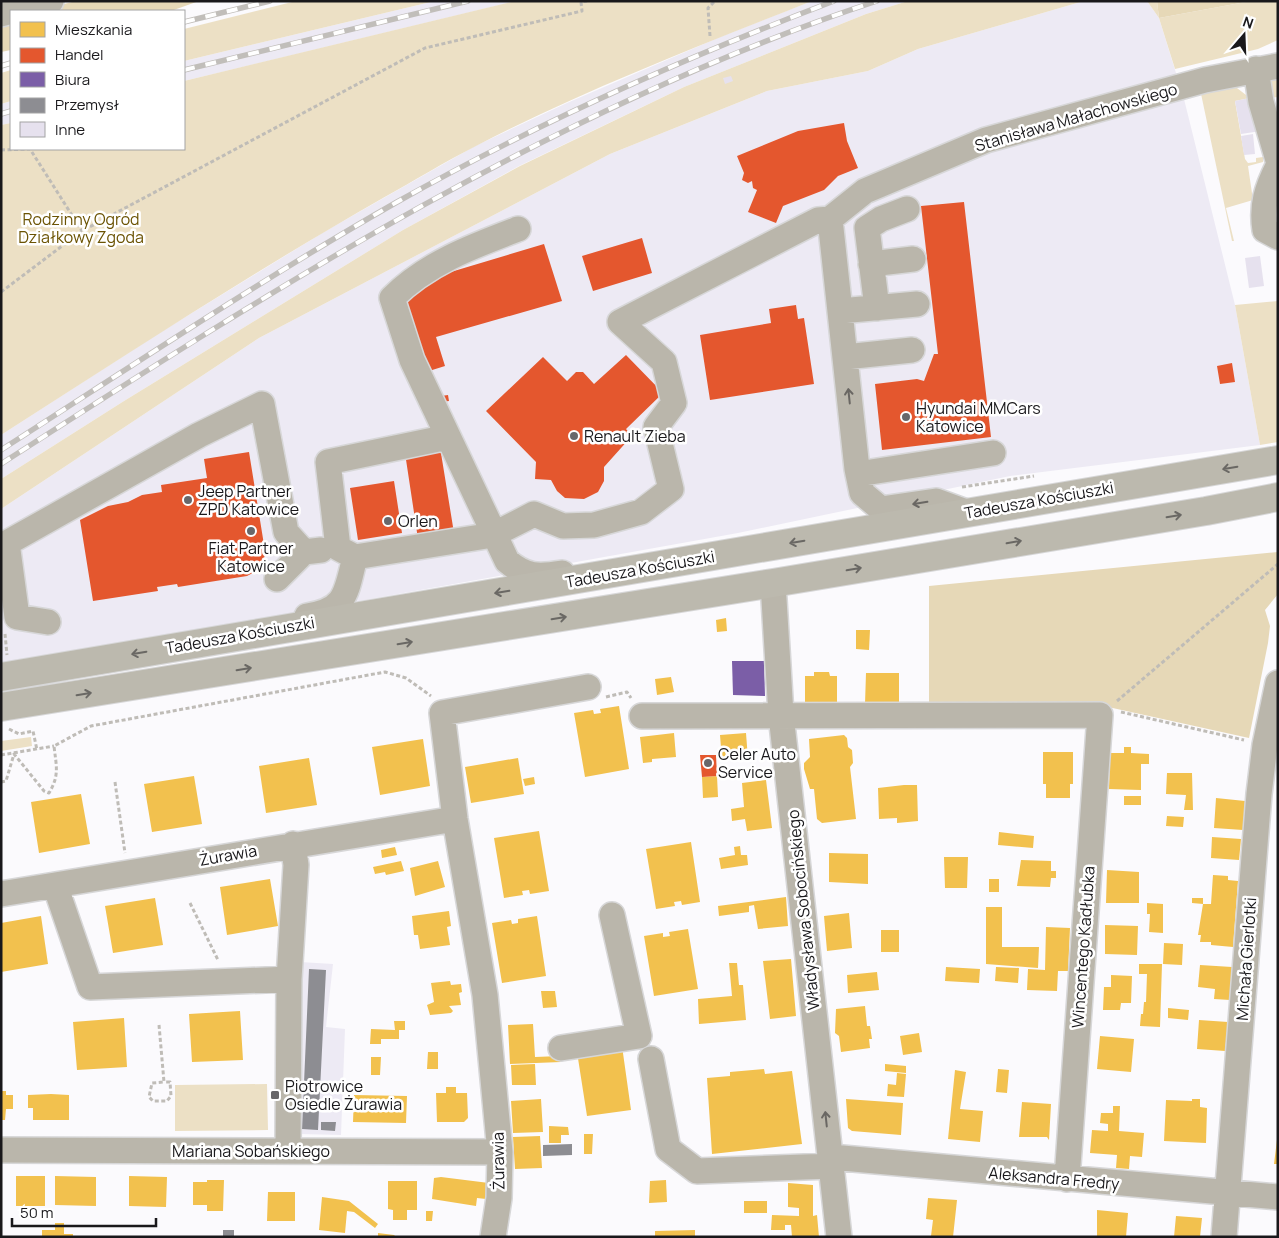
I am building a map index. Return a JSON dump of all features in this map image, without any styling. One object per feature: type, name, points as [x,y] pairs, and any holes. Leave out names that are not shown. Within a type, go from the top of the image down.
[{"type":"main road","name":"Tadeusza Kościuszki","points":[[1,677],[256,632],[636,570],[1278,460]]},
{"type":"main road","name":"Tadeusza Kościuszki","points":[[1,707],[773,583],[1206,511],[1278,497]]},
{"type":"main road","points":[[1206,511],[1278,510]]},
{"type":"street","points":[[16,10],[51,1]]},
{"type":"street","points":[[1267,68],[1261,102],[1278,160]]},
{"type":"street","name":"Stanisława Małachowskiego","points":[[830,219],[865,190],[986,140],[1134,98],[1267,68]]},
{"type":"street","points":[[1278,166],[1265,191],[1262,214],[1265,230],[1278,237]]},
{"type":"street","points":[[877,308],[866,228],[881,219],[908,209]]},
{"type":"street","points":[[277,579],[304,552],[346,552],[493,535],[534,514],[563,526],[604,522],[641,512],[671,489],[656,427],[674,403],[664,362],[620,322],[818,220],[830,219],[858,474],[862,493],[881,509],[936,500],[966,512]]},
{"type":"street","points":[[518,229],[466,248],[438,263],[392,298],[412,360],[493,535],[507,561],[520,572],[541,576],[584,569],[636,570]]},
{"type":"street","points":[[871,264],[913,259]]},
{"type":"street","points":[[840,311],[917,304]]},
{"type":"street","points":[[845,357],[912,350]]},
{"type":"street","points":[[48,622],[17,617],[7,543],[198,435],[262,404],[286,532],[304,552]]},
{"type":"street","points":[[256,632],[299,618],[326,613],[339,605],[348,585],[346,552],[328,462],[448,437]]},
{"type":"street","points":[[858,474],[993,453]]},
{"type":"street","name":"Władysława Sobocińskiego","points":[[773,583],[781,715],[839,1237]]},
{"type":"street","name":"Michała Gierlotki","points":[[1224,1237],[1259,794],[1266,744],[1278,683]]},
{"type":"street","name":"Żurawia","points":[[493,1237],[499,1198],[500,1152],[485,995],[456,819],[442,712],[588,687]]},
{"type":"street","points":[[642,716],[1104,712]]},
{"type":"street","name":"Wincentego Kadłubka","points":[[1067,1179],[1104,712]]},
{"type":"street","name":"Żurawia","points":[[1,894],[293,844],[456,819]]},
{"type":"street","points":[[288,1152],[289,979],[296,865],[293,844]]},
{"type":"street","points":[[55,885],[90,987],[289,979]]},
{"type":"street","points":[[561,1048],[639,1036],[612,915]]},
{"type":"street","name":"Aleksandra Fredry","points":[[651,1059],[668,1149],[697,1171],[831,1161],[1278,1197]]},
{"type":"street","name":"Mariana Sobańskiego","points":[[1,1150],[500,1152]]},
{"type":"path","points":[[1,292],[82,231],[425,48],[582,11],[581,2],[587,1]]},
{"type":"path","points":[[710,36],[708,8],[714,1]]},
{"type":"path","points":[[31,150],[82,231]]},
{"type":"path","points":[[1104,712],[1278,564]]},
{"type":"path","points":[[4,633],[7,648]]},
{"type":"path","points":[[1,755],[54,746],[91,726],[385,672],[406,678],[435,699]]},
{"type":"path","points":[[588,687],[597,699],[627,692],[642,716]]},
{"type":"path","points":[[1104,712],[1266,744]]},
{"type":"path","points":[[1,730],[8,729],[19,734],[34,732],[37,750]]},
{"type":"path","points":[[14,754],[44,791],[49,793],[58,776],[58,763],[54,746]]},
{"type":"path","points":[[1,782],[6,781],[8,777],[12,754],[14,754]]},
{"type":"path","points":[[115,782],[128,873]]},
{"type":"path","points":[[190,903],[228,982]]},
{"type":"path","points":[[160,1025],[164,1082]]},
{"type":"path","points":[[164,1082],[170,1082],[171,1096],[167,1101],[153,1101],[150,1097],[152,1083],[164,1082]]},
{"type":"shaded area","points":[[76,1],[199,1],[174,10],[40,10]]},
{"type":"shaded area","points":[[435,1],[516,1],[185,81],[185,61]]},
{"type":"shaded area","points":[[812,1],[908,1],[866,14],[684,87],[519,166],[403,230],[124,401],[1,479],[1,435],[156,335],[324,232],[475,146],[567,103],[720,37]]},
{"type":"shaded area","points":[[1084,1],[1147,1],[1159,18],[1184,99],[1235,305],[1260,445],[1010,476],[738,533],[2,665],[1,509],[259,338],[610,154],[767,91],[868,71],[918,49]]},
{"type":"shaded area","points":[[1157,1],[1251,1],[1159,18]]},
{"type":"shaded area","points":[[10,17],[10,50],[1,52],[1,20]]},
{"type":"shaded area","points":[[10,101],[10,123],[1,125],[1,104]]},
{"type":"shaded area","points":[[1278,552],[1278,594],[1265,610],[1270,626],[1268,643],[1249,738],[1099,705],[929,707],[929,586]]},
{"type":"shaded area","points":[[300,962],[333,964],[326,1027],[345,1029],[341,1135],[299,1134]]},
{"type":"green space","points":[[296,1],[435,1],[185,61],[185,29]]},
{"type":"green space","name":"Rodzinny Ogród Działkowy Zgoda","points":[[515,1],[812,1],[600,87],[464,152],[334,226],[238,284],[1,435],[1,125],[10,123],[10,150],[185,150],[185,81]]},
{"type":"green space","points":[[908,1],[1084,1],[918,49],[868,71],[767,91],[610,154],[259,338],[1,509],[1,479],[124,401],[403,230],[520,166],[684,87],[866,14]]},
{"type":"green space","points":[[1147,1],[1157,1],[1159,18]]},
{"type":"green space","points":[[1251,1],[1278,1],[1278,40],[1258,49],[1175,69],[1159,18]]},
{"type":"green space","points":[[10,70],[10,101],[1,104],[1,73]]},
{"type":"green space","points":[[1278,74],[1278,97],[1267,98],[1261,88]]},
{"type":"green space","points":[[1233,85],[1250,98],[1235,101],[1245,159],[1248,163],[1256,162],[1256,158],[1263,157],[1263,162],[1248,166],[1253,200],[1226,208],[1234,241],[1232,241],[1200,89]]},
{"type":"green space","points":[[1278,301],[1278,442],[1260,445],[1235,305]]},
{"type":"green space","points":[[31,737],[32,746],[1,751],[1,741]]},
{"type":"green space","points":[[267,1084],[268,1130],[175,1131],[175,1085]]},
{"type":"building: Mieszkania","points":[[726,618],[727,631],[717,632],[716,620]]},
{"type":"building: Mieszkania","points":[[856,630],[870,630],[869,650],[856,649]]},
{"type":"building: Mieszkania","points":[[814,672],[829,672],[830,676],[837,676],[837,704],[805,703],[805,676],[814,676]]},
{"type":"building: Mieszkania","points":[[866,673],[899,673],[899,704],[865,704]]},
{"type":"building: Mieszkania","points":[[671,677],[674,692],[657,695],[655,679]]},
{"type":"building: Mieszkania","points":[[619,706],[629,769],[585,777],[574,713],[593,710],[594,714],[601,713],[600,709]]},
{"type":"building: Mieszkania","points":[[674,733],[676,757],[652,759],[652,762],[643,763],[640,737]]},
{"type":"building: Mieszkania","points":[[746,733],[748,759],[722,760],[720,735]]},
{"type":"building: Mieszkania","points":[[844,735],[847,738],[848,747],[852,750],[853,763],[850,767],[856,819],[822,823],[817,819],[814,789],[810,789],[804,769],[804,763],[810,757],[809,739]]},
{"type":"building: Mieszkania","points":[[423,739],[430,786],[380,795],[372,747]]},
{"type":"building: Mieszkania","points":[[1124,747],[1131,747],[1131,753],[1149,754],[1149,764],[1141,764],[1141,790],[1109,789],[1110,753],[1124,753]]},
{"type":"building: Mieszkania","points":[[1043,752],[1073,752],[1073,784],[1070,784],[1070,798],[1046,798],[1046,784],[1043,784]]},
{"type":"building: Mieszkania","points":[[309,758],[317,805],[266,813],[259,766]]},
{"type":"building: Mieszkania","points":[[518,758],[524,794],[471,803],[465,767]]},
{"type":"building: Mieszkania","points":[[1167,773],[1192,773],[1193,810],[1184,810],[1186,795],[1166,794]]},
{"type":"building: Mieszkania","points":[[194,776],[202,824],[152,832],[144,784]]},
{"type":"building: Mieszkania","points":[[717,776],[718,797],[703,798],[702,777]]},
{"type":"building: Mieszkania","points":[[534,777],[535,784],[525,786],[523,779]]},
{"type":"building: Mieszkania","points":[[766,780],[772,828],[747,831],[745,819],[732,821],[731,809],[744,807],[742,783]]},
{"type":"building: Mieszkania","points":[[917,785],[918,821],[897,823],[897,818],[879,819],[878,788]]},
{"type":"building: Mieszkania","points":[[81,794],[90,844],[39,853],[31,802]]},
{"type":"building: Mieszkania","points":[[1124,796],[1141,796],[1141,805],[1124,805]]},
{"type":"building: Mieszkania","points":[[1216,798],[1245,801],[1243,830],[1214,828]]},
{"type":"building: Mieszkania","points":[[1167,816],[1184,817],[1183,827],[1166,826]]},
{"type":"building: Mieszkania","points":[[539,831],[549,891],[530,894],[529,890],[522,891],[523,895],[504,898],[494,838]]},
{"type":"building: Mieszkania","points":[[999,832],[1034,836],[1033,848],[998,845]]},
{"type":"building: Mieszkania","points":[[1212,837],[1241,839],[1239,860],[1211,858]]},
{"type":"building: Mieszkania","points":[[691,842],[700,902],[682,905],[681,901],[674,902],[675,906],[656,909],[646,849]]},
{"type":"building: Mieszkania","points":[[740,846],[741,855],[747,855],[748,865],[721,869],[719,858],[735,855],[734,847]]},
{"type":"building: Mieszkania","points":[[395,847],[397,855],[382,858],[381,850]]},
{"type":"building: Mieszkania","points":[[829,853],[868,854],[868,884],[829,882]]},
{"type":"building: Mieszkania","points":[[944,857],[968,857],[967,888],[945,888]]},
{"type":"building: Mieszkania","points":[[1021,860],[1051,861],[1051,871],[1056,871],[1056,878],[1051,878],[1050,887],[1017,886]]},
{"type":"building: Mieszkania","points":[[401,861],[404,871],[386,875],[385,872],[375,874],[373,867]]},
{"type":"building: Mieszkania","points":[[438,861],[445,887],[415,896],[410,868]]},
{"type":"building: Mieszkania","points":[[1107,870],[1139,872],[1139,903],[1106,903]]},
{"type":"building: Mieszkania","points":[[1213,875],[1228,876],[1228,880],[1238,881],[1233,947],[1211,945],[1211,942],[1200,942],[1201,935],[1198,935],[1203,904],[1211,904]]},
{"type":"building: Mieszkania","points":[[270,879],[278,926],[227,935],[220,887]]},
{"type":"building: Mieszkania","points":[[989,879],[999,879],[999,892],[989,892]]},
{"type":"building: Mieszkania","points":[[786,897],[788,926],[758,929],[754,905],[749,906],[749,912],[719,916],[718,906]]},
{"type":"building: Mieszkania","points":[[155,898],[163,945],[113,953],[105,906]]},
{"type":"building: Mieszkania","points":[[1192,898],[1203,898],[1203,904],[1192,903]]},
{"type":"building: Mieszkania","points":[[1147,903],[1163,904],[1163,933],[1149,932],[1150,914],[1147,914]]},
{"type":"building: Mieszkania","points":[[986,907],[1002,907],[1002,947],[1039,947],[1038,968],[986,964]]},
{"type":"building: Mieszkania","points":[[449,911],[451,926],[447,927],[450,945],[420,949],[418,935],[414,935],[412,916]]},
{"type":"building: Mieszkania","points":[[849,913],[852,948],[827,951],[824,916]]},
{"type":"building: Mieszkania","points":[[41,916],[48,964],[1,972],[1,923]]},
{"type":"building: Mieszkania","points":[[537,916],[546,976],[502,983],[492,923],[511,920],[512,924],[518,923],[518,919]]},
{"type":"building: Mieszkania","points":[[1105,925],[1138,926],[1137,955],[1105,954]]},
{"type":"building: Mieszkania","points":[[1046,927],[1070,928],[1068,971],[1058,971],[1057,991],[1027,990],[1028,969],[1045,970]]},
{"type":"building: Mieszkania","points":[[688,929],[698,989],[654,996],[644,936],[663,933],[663,937],[670,936],[669,932]]},
{"type":"building: Mieszkania","points":[[881,930],[899,930],[899,952],[881,952]]},
{"type":"building: Mieszkania","points":[[1164,943],[1183,944],[1182,965],[1163,964]]},
{"type":"building: Mieszkania","points":[[791,959],[796,1016],[770,1019],[763,961]]},
{"type":"building: Mieszkania","points":[[729,963],[737,963],[739,985],[743,985],[746,1020],[699,1024],[698,999],[732,996]]},
{"type":"building: Mieszkania","points":[[1139,964],[1162,964],[1160,1027],[1140,1026],[1144,1002],[1146,1002],[1147,974],[1139,974]]},
{"type":"building: Mieszkania","points":[[1200,965],[1232,967],[1230,1000],[1214,999],[1215,989],[1198,987]]},
{"type":"building: Mieszkania","points":[[946,967],[980,969],[979,983],[945,981]]},
{"type":"building: Mieszkania","points":[[996,967],[1019,968],[1018,983],[995,981]]},
{"type":"building: Mieszkania","points":[[877,972],[879,990],[848,993],[847,975]]},
{"type":"building: Mieszkania","points":[[1111,975],[1132,976],[1131,1003],[1121,1003],[1120,1010],[1103,1010],[1104,987],[1111,987]]},
{"type":"building: Mieszkania","points":[[450,981],[451,985],[461,984],[462,992],[459,993],[461,1005],[449,1006],[453,1011],[451,1013],[430,1015],[427,1005],[434,1002],[431,983]]},
{"type":"building: Mieszkania","points":[[541,991],[555,991],[557,1007],[543,1008]]},
{"type":"building: Mieszkania","points":[[865,1006],[867,1026],[870,1026],[872,1039],[869,1039],[870,1048],[841,1052],[839,1036],[835,1033],[836,1009]]},
{"type":"building: Mieszkania","points":[[1168,1008],[1189,1010],[1188,1020],[1168,1018]]},
{"type":"building: Mieszkania","points":[[240,1011],[243,1060],[192,1062],[189,1014]]},
{"type":"building: Mieszkania","points":[[124,1018],[127,1067],[77,1070],[73,1022]]},
{"type":"building: Mieszkania","points":[[1199,1020],[1228,1022],[1225,1051],[1197,1049]]},
{"type":"building: Mieszkania","points":[[394,1021],[405,1021],[405,1030],[399,1030],[399,1039],[381,1039],[381,1044],[370,1044],[371,1029],[395,1030]]},
{"type":"building: Mieszkania","points":[[533,1024],[535,1057],[560,1056],[561,1062],[510,1064],[508,1025]]},
{"type":"building: Mieszkania","points":[[919,1033],[922,1052],[903,1055],[900,1036]]},
{"type":"building: Mieszkania","points":[[1100,1036],[1134,1039],[1131,1072],[1097,1069]]},
{"type":"building: Mieszkania","points":[[622,1046],[631,1110],[587,1116],[577,1052]]},
{"type":"building: Mieszkania","points":[[428,1052],[438,1052],[438,1069],[427,1069]]},
{"type":"building: Mieszkania","points":[[371,1057],[381,1057],[380,1075],[371,1075]]},
{"type":"building: Mieszkania","points":[[535,1064],[536,1085],[512,1085],[511,1065]]},
{"type":"building: Mieszkania","points":[[885,1064],[906,1066],[906,1073],[885,1071]]},
{"type":"building: Mieszkania","points":[[764,1069],[765,1074],[792,1071],[802,1144],[712,1154],[707,1078],[730,1076],[730,1072]]},
{"type":"building: Mieszkania","points":[[998,1069],[1009,1070],[1007,1093],[996,1092]]},
{"type":"building: Mieszkania","points":[[955,1070],[966,1072],[960,1109],[983,1111],[980,1142],[948,1139]]},
{"type":"building: Mieszkania","points":[[897,1073],[906,1074],[904,1097],[887,1096],[888,1084],[896,1085]]},
{"type":"building: Mieszkania","points":[[446,1087],[456,1087],[456,1093],[467,1093],[468,1118],[464,1122],[437,1122],[436,1093],[446,1093]]},
{"type":"building: Mieszkania","points":[[1,1091],[6,1091],[6,1095],[13,1095],[13,1109],[6,1109],[5,1120],[1,1120]]},
{"type":"building: Mieszkania","points":[[28,1095],[69,1095],[69,1120],[33,1120],[33,1108],[28,1108]]},
{"type":"building: Mieszkania","points":[[354,1095],[407,1096],[406,1123],[353,1122]]},
{"type":"building: Mieszkania","points":[[541,1099],[543,1132],[513,1133],[511,1101]]},
{"type":"building: Mieszkania","points":[[846,1099],[903,1103],[901,1135],[852,1131],[848,1128]]},
{"type":"building: Mieszkania","points":[[1192,1099],[1200,1099],[1200,1107],[1207,1108],[1206,1143],[1164,1141],[1166,1100],[1192,1101]]},
{"type":"building: Mieszkania","points":[[1022,1102],[1051,1104],[1049,1140],[1047,1137],[1019,1137]]},
{"type":"building: Mieszkania","points":[[1113,1106],[1120,1106],[1119,1131],[1144,1133],[1142,1157],[1130,1156],[1129,1169],[1116,1168],[1117,1155],[1090,1153],[1092,1130],[1108,1131],[1108,1124],[1100,1123],[1101,1113],[1113,1113]]},
{"type":"building: Mieszkania","points":[[549,1126],[568,1127],[569,1135],[561,1135],[561,1143],[549,1143]]},
{"type":"building: Mieszkania","points":[[584,1134],[593,1134],[592,1154],[584,1154]]},
{"type":"building: Mieszkania","points":[[540,1136],[542,1168],[515,1169],[513,1137]]},
{"type":"building: Mieszkania","points":[[1277,1140],[1278,1164],[1274,1164]]},
{"type":"building: Mieszkania","points":[[16,1176],[45,1176],[45,1206],[16,1206]]},
{"type":"building: Mieszkania","points":[[55,1176],[96,1177],[96,1206],[55,1205]]},
{"type":"building: Mieszkania","points":[[129,1176],[167,1177],[166,1207],[129,1206]]},
{"type":"building: Mieszkania","points":[[441,1177],[489,1183],[486,1199],[477,1198],[476,1206],[432,1199],[434,1178]]},
{"type":"building: Mieszkania","points":[[207,1180],[224,1180],[223,1211],[207,1211],[207,1205],[193,1205],[193,1182],[207,1182]]},
{"type":"building: Mieszkania","points":[[666,1180],[667,1202],[649,1203],[650,1181]]},
{"type":"building: Mieszkania","points":[[388,1181],[417,1181],[417,1210],[407,1210],[407,1220],[393,1220],[393,1210],[388,1209]]},
{"type":"building: Mieszkania","points":[[788,1183],[813,1185],[813,1216],[817,1215],[819,1237],[792,1237],[791,1225],[785,1225],[785,1230],[771,1230],[772,1215],[799,1216],[799,1208],[788,1207]]},
{"type":"building: Mieszkania","points":[[268,1192],[295,1192],[295,1221],[267,1221]]},
{"type":"building: Mieszkania","points":[[322,1197],[349,1201],[378,1224],[375,1228],[354,1212],[347,1211],[345,1233],[319,1230]]},
{"type":"building: Mieszkania","points":[[928,1198],[957,1200],[953,1237],[931,1236],[933,1220],[926,1219]]},
{"type":"building: Mieszkania","points":[[744,1201],[767,1201],[767,1213],[744,1213]]},
{"type":"building: Mieszkania","points":[[1097,1210],[1128,1213],[1126,1237],[1097,1237]]},
{"type":"building: Mieszkania","points":[[426,1211],[433,1211],[432,1221],[426,1221]]},
{"type":"building: Mieszkania","points":[[1176,1216],[1202,1218],[1200,1237],[1174,1237]]},
{"type":"building: Mieszkania","points":[[55,1223],[64,1223],[64,1234],[73,1234],[73,1237],[42,1237],[42,1230],[55,1230]]},
{"type":"building: Mieszkania","points":[[695,1230],[695,1237],[655,1237],[655,1231]]},
{"type":"building: Mieszkania","points":[[378,1233],[394,1235],[396,1237],[378,1237]]},
{"type":"building: Handel","points":[[844,123],[847,141],[858,168],[838,176],[824,190],[783,206],[776,223],[748,212],[757,190],[753,188],[752,181],[748,183],[742,180],[744,173],[737,156],[798,131]]},
{"type":"building: Handel","points":[[964,202],[991,437],[882,450],[875,384],[917,379],[924,381],[934,354],[938,354],[921,206]]},
{"type":"building: Handel","points":[[642,238],[652,273],[593,291],[582,256]]},
{"type":"building: Handel","points":[[544,244],[562,301],[436,337],[445,366],[429,371],[406,301],[424,280]]},
{"type":"building: Handel","points":[[796,305],[798,319],[804,318],[814,384],[710,400],[700,335],[771,323],[769,309]]},
{"type":"building: Handel","points":[[626,355],[663,393],[626,429],[630,434],[630,438],[604,467],[604,481],[598,492],[584,499],[565,498],[557,491],[551,480],[535,479],[536,462],[486,411],[543,357],[567,381],[576,372],[583,372],[594,384]]},
{"type":"building: Handel","points":[[1232,363],[1235,382],[1220,384],[1217,366]]},
{"type":"building: Handel","points":[[448,395],[449,401],[442,402],[441,396]]},
{"type":"building: Handel","points":[[440,447],[454,533],[418,539],[405,453]]},
{"type":"building: Handel","points":[[249,452],[265,551],[260,569],[247,576],[178,587],[177,584],[157,587],[158,591],[93,601],[80,520],[108,506],[128,502],[142,495],[162,492],[161,485],[207,478],[204,459]]},
{"type":"building: Handel","points":[[394,481],[402,533],[358,540],[350,488]]},
{"type":"building: Handel","points":[[700,755],[716,755],[717,776],[702,777]]},
{"type":"building: Biura","points":[[732,661],[764,661],[765,696],[733,695]]},
{"type":"building: Przemysł","points":[[309,969],[326,970],[318,1130],[302,1129]]},
{"type":"building: Przemysł","points":[[321,1122],[336,1122],[335,1131],[321,1130]]},
{"type":"building: Przemysł","points":[[572,1144],[572,1155],[543,1156],[543,1145]]},
{"type":"building: Przemysł","points":[[223,1230],[234,1230],[234,1237],[223,1237]]},
{"type":"building: Inne","points":[[731,76],[733,81],[725,84],[723,78]]},
{"type":"building: Inne","points":[[1254,97],[1261,131],[1241,134],[1235,101]]},
{"type":"building: Inne","points":[[1253,134],[1255,154],[1244,155],[1241,136]]},
{"type":"building: Inne","points":[[1260,256],[1264,286],[1249,288],[1245,258]]},
{"type":"railway","points":[[185,22],[270,1]]},
{"type":"railway","points":[[185,70],[468,1]]},
{"type":"railway","points":[[1,450],[297,261],[450,173],[503,145],[612,93],[722,45],[834,1]]},
{"type":"railway","points":[[1,464],[105,397],[317,266],[425,204],[534,146],[646,92],[760,43],[877,1]]},
{"type":"railway","points":[[1,66],[10,63]]},
{"type":"railway","points":[[1,114],[10,111]]},
{"type":"place","name":"Hyundai MMCars Katowice","points":[[906,417]]},
{"type":"place","name":"Renault Zieba","points":[[574,436]]},
{"type":"place","name":"Jeep Partner ZPD Katowice","points":[[188,500]]},
{"type":"place","name":"Orlen","points":[[388,521]]},
{"type":"place","name":"Fiat Partner Katowice","points":[[251,531]]},
{"type":"place","name":"Celer Auto Service","points":[[708,763]]},
{"type":"place","name":"Piotrowice Osiedle Żurawia","points":[[275,1095]]}]
